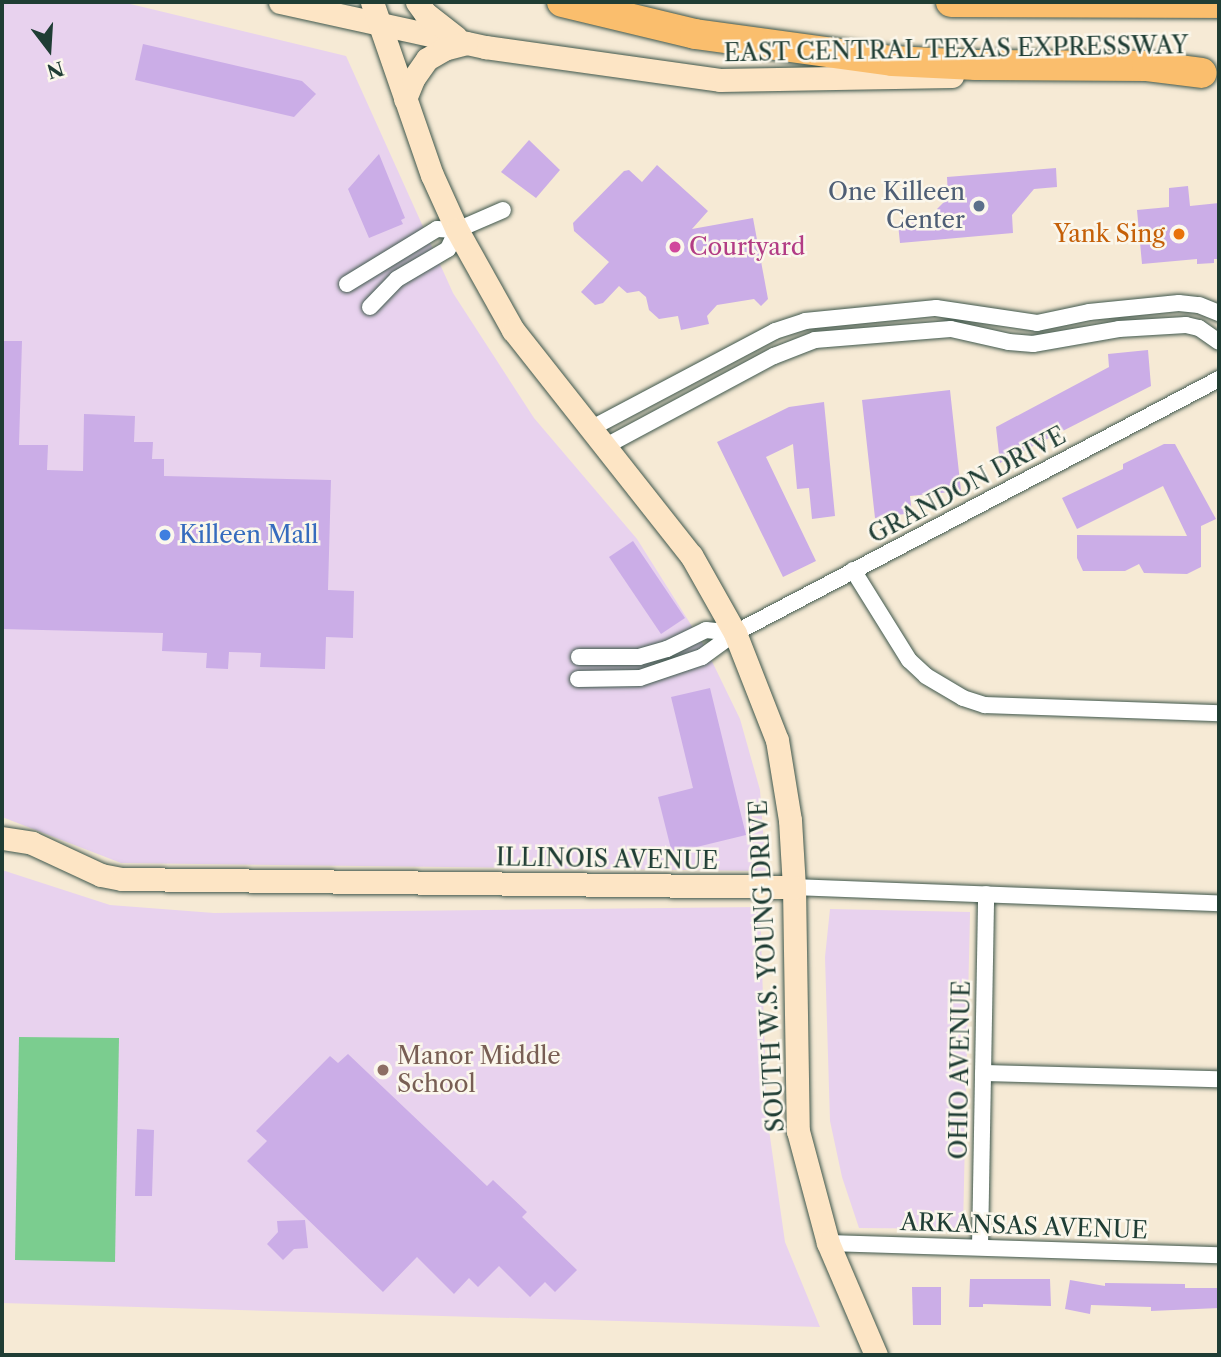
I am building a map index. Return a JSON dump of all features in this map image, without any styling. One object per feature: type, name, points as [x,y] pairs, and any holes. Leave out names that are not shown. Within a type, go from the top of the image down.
[{"type":"highway","points":[[562,2],[695,34],[892,61],[976,65],[1147,66],[1211,73]]},
{"type":"highway","points":[[951,2],[1219,3]]},
{"type":"main road","name":"EAST CENTRAL TEXAS EXPRESSWAY","points":[[280,2],[375,13],[466,43],[720,80],[779,81],[1101,72],[1211,73]]},
{"type":"main road","points":[[417,2],[443,28],[466,43]]},
{"type":"main road","name":"SOUTH W.S. YOUNG DRIVE","points":[[375,13],[432,175],[457,230],[513,330],[691,555],[735,632],[778,744],[790,820],[794,887],[798,1131],[828,1243],[876,1355]]},
{"type":"main road","points":[[405,99],[413,79],[427,59],[444,49],[466,43]]},
{"type":"main road","name":"ILLINOIS AVENUE","points":[[2,838],[32,843],[101,875],[122,879],[794,887]]},
{"type":"street","points":[[347,284],[437,229],[457,230],[503,210]]},
{"type":"street","points":[[370,307],[397,279],[448,249],[457,230]]},
{"type":"street","points":[[597,438],[665,389],[775,331],[805,321],[912,310],[965,310],[1012,321],[1037,323],[1078,314],[1163,304],[1199,305],[1219,313]]},
{"type":"street","points":[[1163,304],[1164,326]]},
{"type":"street","points":[[912,310],[919,331]]},
{"type":"street","points":[[1078,314],[1083,334]]},
{"type":"street","points":[[839,316],[841,336]]},
{"type":"street","points":[[597,438],[676,408],[795,346],[841,336],[951,329],[1009,342],[1033,344],[1083,334],[1164,326],[1199,328],[1219,342]]},
{"type":"street","name":"GRANDON DRIVE","points":[[578,679],[640,678],[664,672],[713,651],[735,632],[1219,379]]},
{"type":"street","points":[[665,389],[676,408]]},
{"type":"street","points":[[853,570],[909,660],[926,676],[963,698],[985,705],[1219,713]]},
{"type":"street","points":[[579,657],[639,657],[667,649],[706,630],[735,632]]},
{"type":"street","name":"ILLINOIS AVENUE","points":[[794,887],[1219,903]]},
{"type":"street","name":"OHIO AVENUE","points":[[980,1247],[986,894]]},
{"type":"street","points":[[983,1073],[1219,1079]]},
{"type":"street","name":"ARKANSAS AVENUE","points":[[828,1243],[1219,1255]]},
{"type":"shaded area","points":[[2,2],[122,2],[346,56],[453,293],[534,418],[637,539],[705,647],[740,719],[760,790],[766,871],[121,863],[2,817]]},
{"type":"shaded area","name":"Manor Middle School","points":[[2,870],[110,905],[214,913],[760,907],[767,1116],[785,1242],[820,1327],[2,1303]]},
{"type":"shaded area","points":[[830,909],[970,912],[963,1229],[859,1228],[842,1177],[830,1121],[825,957]]},
{"type":"green space","points":[[19,1037],[119,1038],[115,1262],[15,1260]]},
{"type":"building","points":[[143,44],[302,81],[316,94],[294,117],[135,80]]},
{"type":"building","points":[[529,140],[560,170],[536,198],[501,172]]},
{"type":"building","points":[[379,154],[405,218],[401,220],[403,224],[369,238],[348,189]]},
{"type":"building","name":"Courtyard","points":[[657,165],[708,211],[692,229],[753,218],[768,299],[761,306],[754,299],[717,305],[707,316],[709,324],[681,330],[678,316],[659,319],[649,310],[646,297],[639,291],[627,293],[619,286],[603,303],[595,305],[581,292],[609,262],[574,231],[573,223],[624,171],[629,170],[642,182]]},
{"type":"building","name":"One Killeen Center","points":[[1056,168],[1057,187],[1034,189],[1012,215],[1013,233],[900,243],[898,224],[925,221],[948,198],[947,177]]},
{"type":"building","name":"Yank Sing","points":[[1188,186],[1190,206],[1219,203],[1219,259],[1214,259],[1214,263],[1197,264],[1197,259],[1142,264],[1137,210],[1169,207],[1169,188]]},
{"type":"building","name":"Killeen Mall","points":[[2,341],[22,341],[19,445],[48,445],[47,470],[83,471],[84,414],[135,416],[134,442],[153,442],[152,459],[164,459],[164,476],[331,480],[328,590],[354,591],[353,638],[326,637],[325,669],[260,667],[261,653],[229,652],[228,669],[206,668],[207,653],[162,651],[163,633],[2,629]]},
{"type":"building","points":[[1148,350],[1151,386],[1000,463],[996,427],[1109,367],[1108,354]]},
{"type":"building","points":[[950,390],[961,491],[910,496],[912,513],[875,518],[862,400]]},
{"type":"building","points":[[824,402],[835,516],[812,519],[809,488],[797,489],[793,444],[766,457],[816,561],[783,577],[717,442],[789,407]]},
{"type":"building","points":[[1164,444],[1175,444],[1216,519],[1201,526],[1201,567],[1187,574],[1144,573],[1139,564],[1125,571],[1083,571],[1077,558],[1077,535],[1187,536],[1163,486],[1077,529],[1062,498],[1123,469],[1123,464]]},
{"type":"building","points":[[633,541],[685,618],[661,634],[609,557]]},
{"type":"building","points":[[710,688],[746,835],[672,853],[658,797],[693,788],[671,697]]},
{"type":"building","name":"Manor Middle School","points":[[348,1054],[487,1186],[493,1180],[527,1212],[522,1217],[577,1270],[555,1292],[545,1282],[530,1297],[499,1266],[478,1287],[469,1278],[454,1294],[417,1257],[383,1292],[247,1161],[267,1141],[256,1131],[330,1056],[338,1063]]},
{"type":"building","points":[[137,1129],[154,1130],[152,1196],[135,1196]]},
{"type":"building","points":[[305,1220],[308,1248],[294,1249],[283,1260],[267,1244],[278,1232],[277,1221]]},
{"type":"building","points":[[970,1279],[1050,1279],[1051,1306],[983,1304],[983,1307],[969,1307]]},
{"type":"building","points":[[1070,1280],[1105,1286],[1105,1283],[1185,1284],[1185,1288],[1219,1288],[1219,1308],[1151,1311],[1151,1307],[1091,1305],[1090,1314],[1065,1309]]},
{"type":"building","points":[[912,1287],[941,1287],[941,1325],[913,1325]]},
{"type":"place","name":"One Killeen Center","points":[[979,206]]},
{"type":"place","name":"Yank Sing","points":[[1179,234]]},
{"type":"place","name":"Courtyard","points":[[675,247]]},
{"type":"place","name":"Killeen Mall","points":[[165,535]]},
{"type":"place","name":"Manor Middle School","points":[[383,1070]]}]
